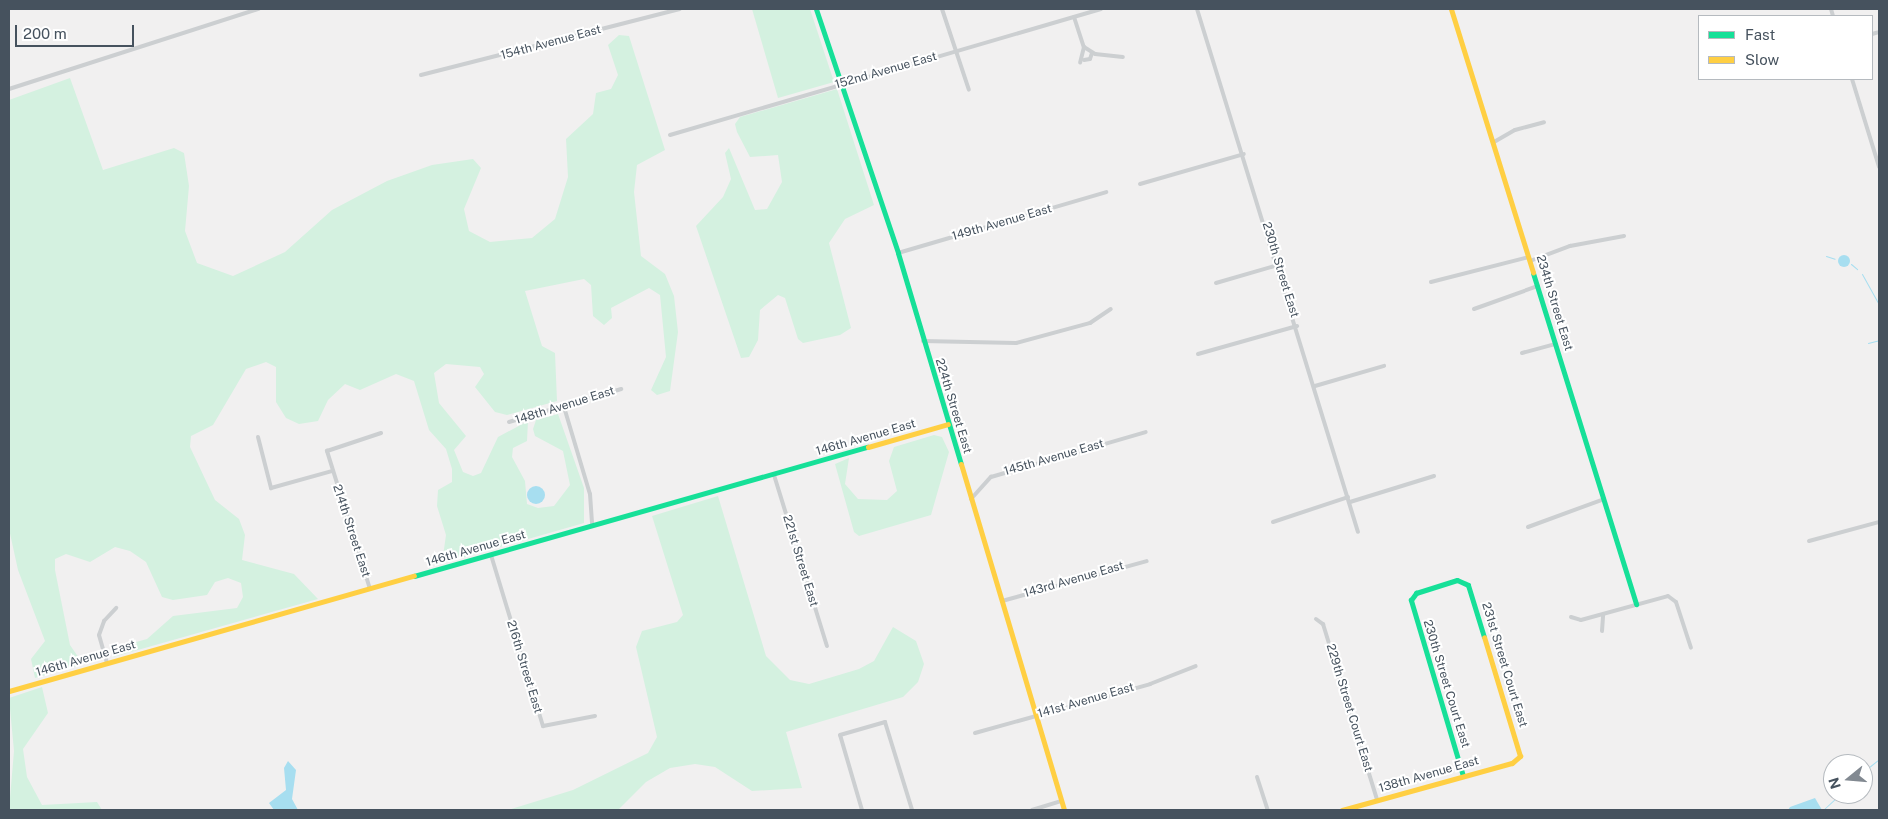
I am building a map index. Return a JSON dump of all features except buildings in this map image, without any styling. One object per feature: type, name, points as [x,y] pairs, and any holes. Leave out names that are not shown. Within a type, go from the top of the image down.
[{"type":"street","points":[[9,89],[258,9]]},
{"type":"street","name":"154th Avenue East","points":[[420,75],[680,9]]},
{"type":"street","name":"224th Street East","points":[[816,9],[898,253],[1064,810]]},
{"type":"street","points":[[942,9],[969,90]]},
{"type":"street","name":"152nd Avenue East","points":[[670,134],[1101,9]]},
{"type":"street","name":"230th Street East","points":[[1196,9],[1244,154],[1358,532]]},
{"type":"street","name":"234th Street East","points":[[1450,9],[1494,142],[1636,604]]},
{"type":"street","points":[[1074,17],[1084,47],[1084,60]]},
{"type":"street","points":[[1084,47],[1092,53],[1123,57]]},
{"type":"street","points":[[1080,63],[1090,59],[1092,53]]},
{"type":"street","points":[[1852,80],[1879,164]]},
{"type":"street","points":[[1494,142],[1515,130],[1544,122]]},
{"type":"street","points":[[1140,184],[1244,154]]},
{"type":"street","name":"149th Avenue East","points":[[898,253],[1106,192]]},
{"type":"street","points":[[1431,282],[1529,259],[1570,246],[1624,236]]},
{"type":"street","points":[[1216,283],[1278,265]]},
{"type":"street","points":[[1474,309],[1538,286]]},
{"type":"street","points":[[923,340],[1012,344],[1082,325],[1112,309]]},
{"type":"street","points":[[1198,354],[1297,326]]},
{"type":"street","points":[[1522,353],[1556,344]]},
{"type":"street","points":[[1315,386],[1384,366]]},
{"type":"street","name":"148th Avenue East","points":[[510,422],[621,389]]},
{"type":"street","points":[[564,407],[590,494],[592,526]]},
{"type":"street","name":"146th Avenue East","points":[[9,691],[371,590],[948,424]]},
{"type":"street","name":"145th Avenue East","points":[[971,499],[990,477],[1146,432]]},
{"type":"street","points":[[258,437],[271,488],[332,471],[328,450],[382,433]]},
{"type":"street","name":"214th Street East","points":[[332,471],[371,590]]},
{"type":"street","name":"221st Street East","points":[[774,475],[827,646]]},
{"type":"street","points":[[1273,522],[1434,476]]},
{"type":"street","points":[[1528,527],[1604,499]]},
{"type":"street","points":[[1809,541],[1879,522]]},
{"type":"street","name":"216th Street East","points":[[491,555],[543,726],[595,716]]},
{"type":"street","name":"143rd Avenue East","points":[[1002,600],[1147,561]]},
{"type":"street","name":"230th Street Court East","points":[[1463,776],[1412,598],[1464,581]]},
{"type":"street","name":"231st Street Court East","points":[[1464,581],[1471,592],[1520,756]]},
{"type":"street","points":[[1571,617],[1581,620],[1636,604],[1670,597],[1691,648]]},
{"type":"street","points":[[108,663],[100,635],[104,621],[116,608]]},
{"type":"street","points":[[1602,631],[1603,615]]},
{"type":"street","name":"229th Street Court East","points":[[1316,620],[1323,624],[1377,800]]},
{"type":"street","name":"141st Avenue East","points":[[974,733],[1036,714],[1150,684],[1196,666]]},
{"type":"street","points":[[862,810],[840,735],[885,722],[912,810]]},
{"type":"street","name":"138th Avenue East","points":[[1342,810],[1463,776],[1520,756]]},
{"type":"street","points":[[1258,777],[1268,810]]},
{"type":"street","points":[[1032,810],[1062,801]]},
{"type":"green space","points":[[752,9],[810,9],[834,82],[778,98]]},
{"type":"green space","points":[[619,35],[629,36],[665,150],[637,165],[634,192],[641,256],[665,274],[674,296],[678,332],[670,391],[657,395],[651,390],[666,357],[660,295],[649,288],[611,308],[612,318],[604,325],[593,316],[591,285],[584,279],[525,291],[542,346],[555,353],[557,401],[507,415],[495,412],[475,387],[484,374],[480,367],[446,364],[434,373],[439,403],[466,436],[454,450],[463,472],[473,476],[481,473],[498,437],[528,421],[527,441],[513,448],[512,457],[525,481],[527,504],[538,508],[554,506],[570,485],[563,451],[535,436],[533,429],[536,420],[558,414],[584,488],[584,523],[447,562],[443,556],[446,535],[437,506],[438,490],[452,482],[452,469],[446,449],[429,430],[414,381],[396,374],[360,390],[345,384],[328,400],[318,421],[299,424],[286,418],[276,402],[276,367],[266,362],[246,369],[213,425],[191,436],[190,447],[215,500],[239,519],[245,535],[242,560],[294,574],[318,599],[113,657],[111,649],[147,639],[173,616],[237,608],[243,597],[241,583],[228,578],[215,582],[207,595],[173,600],[162,597],[146,562],[130,551],[115,547],[90,562],[66,554],[55,559],[55,570],[70,645],[83,664],[35,678],[31,659],[45,641],[18,570],[9,529],[9,100],[70,78],[103,170],[174,148],[184,153],[189,186],[185,231],[197,263],[233,276],[285,252],[332,210],[387,181],[432,165],[473,159],[481,168],[464,209],[469,231],[490,242],[532,238],[555,219],[568,177],[566,139],[593,114],[596,93],[611,89],[618,75],[608,45]]},
{"type":"green space","points":[[837,89],[874,205],[845,219],[829,243],[851,328],[840,335],[803,343],[798,339],[785,298],[778,295],[760,310],[758,340],[749,357],[741,358],[696,226],[723,197],[731,179],[725,153],[729,148],[755,210],[767,209],[782,182],[778,155],[750,157],[735,124],[740,117]]},
{"type":"green space","points":[[934,435],[942,437],[949,452],[931,515],[859,536],[854,532],[835,464],[849,458],[845,484],[858,499],[887,500],[897,491],[889,461],[894,447]]},
{"type":"green space","points":[[718,496],[766,656],[790,680],[809,684],[859,669],[874,661],[893,627],[916,641],[924,664],[918,682],[903,697],[786,732],[802,788],[752,791],[715,767],[695,764],[670,768],[646,782],[618,810],[508,810],[573,790],[648,753],[657,737],[636,647],[642,631],[677,622],[683,615],[652,516]]},
{"type":"green space","points":[[42,687],[48,713],[23,749],[27,777],[42,805],[97,802],[102,810],[9,810],[14,751],[9,698]]},
{"type":"water","points":[[1844,255],[1850,261],[1844,267],[1838,261]]},
{"type":"water","points":[[536,486],[542,489],[545,495],[542,501],[536,504],[530,501],[527,495],[530,489]]},
{"type":"water","points":[[288,761],[296,770],[292,799],[298,810],[274,810],[269,803],[286,790],[284,768]]},
{"type":"water","points":[[1815,798],[1822,810],[1788,810],[1790,807]]},
{"type":"waterway","points":[[1826,256],[1835,259]]},
{"type":"waterway","points":[[1851,264],[1857,269]]},
{"type":"waterway","points":[[1862,274],[1879,305]]},
{"type":"waterway","points":[[1868,343],[1879,340]]},
{"type":"waterway","points":[[1873,764],[1879,759]]},
{"type":"waterway","points":[[1823,810],[1829,804]]},
{"type":"traffic: fast","points":[[816,9],[898,253],[961,464]]},
{"type":"traffic: fast","points":[[1533,273],[1636,604]]},
{"type":"traffic: fast","points":[[414,576],[868,447]]},
{"type":"traffic: fast","points":[[1463,776],[1411,600],[1416,593],[1457,580],[1468,585],[1484,637]]},
{"type":"traffic: slow","points":[[1451,9],[1533,273]]},
{"type":"traffic: slow","points":[[868,447],[948,424]]},
{"type":"traffic: slow","points":[[961,464],[1064,810]]},
{"type":"traffic: slow","points":[[9,691],[414,576]]},
{"type":"traffic: slow","points":[[1342,810],[1512,763],[1520,756],[1484,637]]}]
